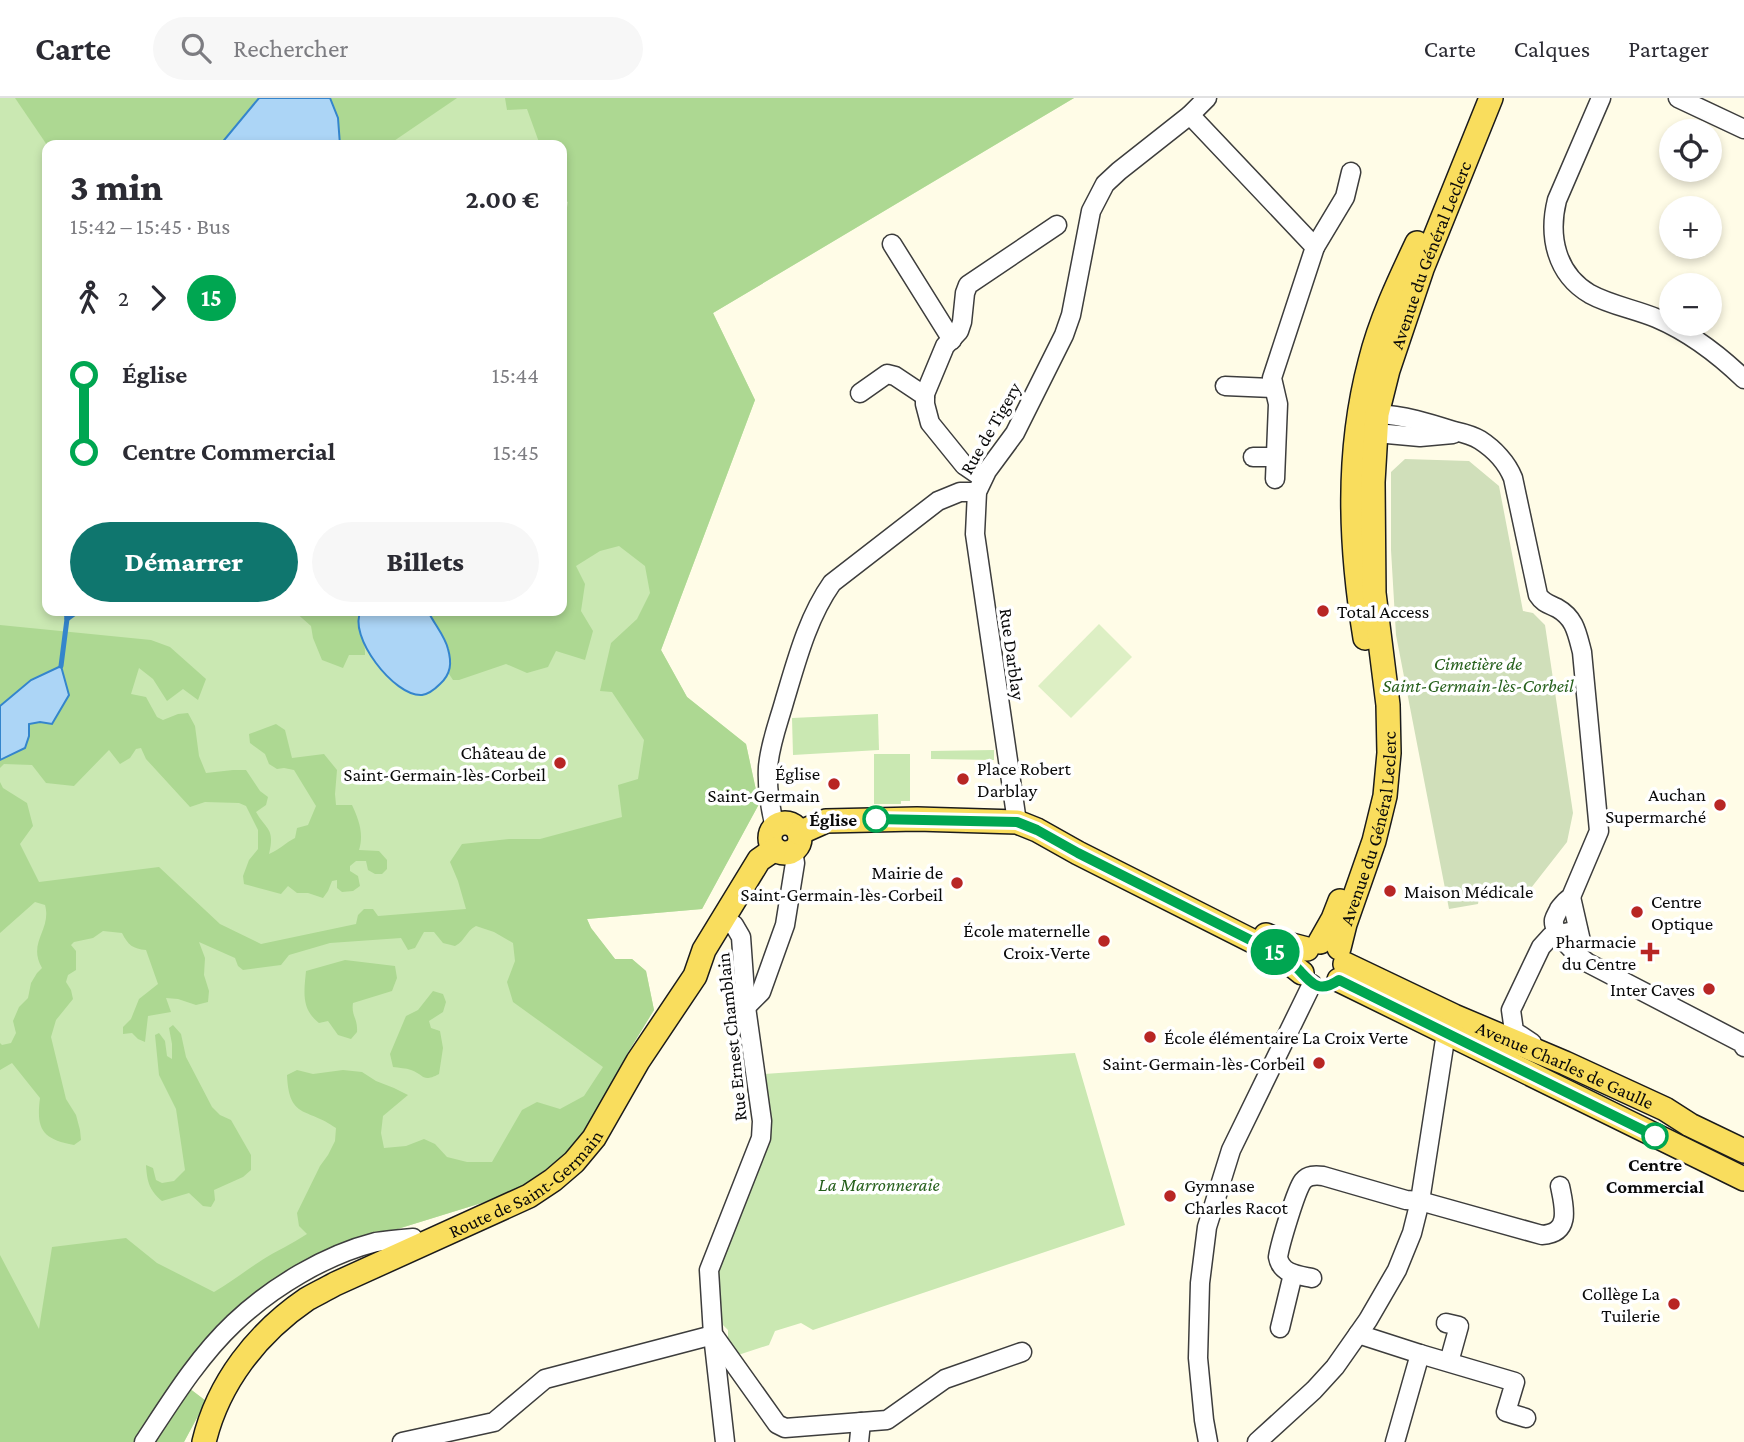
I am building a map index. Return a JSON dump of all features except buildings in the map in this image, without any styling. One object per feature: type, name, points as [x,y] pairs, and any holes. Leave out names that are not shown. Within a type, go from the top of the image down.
[{"type":"main road","name":"Avenue du Général Leclerc","points":[[1330,957],[1345,924],[1374,841],[1385,796],[1389,753],[1388,705],[1374,593],[1372,425],[1359,409],[1370,359],[1393,296],[1478,98]]},
{"type":"main road","name":"Avenue du Général Leclerc","points":[[1330,957],[1333,919],[1362,839],[1372,793],[1376,749],[1374,705],[1354,555],[1353,471],[1372,425],[1422,269],[1491,98]]},
{"type":"main road","name":"Avenue du Général Leclerc","points":[[1354,555],[1362,560],[1374,655],[1388,705]]},
{"type":"main road","points":[[786,840],[826,821],[917,819],[1027,826],[1058,836],[1224,917],[1284,943],[1330,957]]},
{"type":"main road","points":[[1027,826],[1278,954],[1307,978],[1326,986],[1330,957]]},
{"type":"main road","name":"Route de Saint-Germain","points":[[204,1442],[220,1397],[238,1366],[276,1322],[307,1299],[335,1284],[529,1196],[554,1180],[574,1162],[594,1138],[638,1061],[695,976],[704,950],[759,860],[786,840]]},
{"type":"main road","points":[[1307,978],[1301,960],[1330,957]]},
{"type":"main road","name":"Avenue Charles de Gaulle","points":[[1330,957],[1446,1033],[1744,1179]]},
{"type":"main road","name":"Avenue Charles de Gaulle","points":[[1330,957],[1454,1016],[1665,1109],[1690,1125],[1744,1151]]},
{"type":"street","name":"Rue de Tigery","points":[[746,1007],[761,992],[785,925],[795,863],[771,806],[768,767],[778,717],[794,664],[821,598],[832,583],[938,501],[980,485],[1015,433],[1064,335],[1071,315],[1090,211],[1105,184],[1207,98]]},
{"type":"street","points":[[1601,98],[1556,200],[1553,236],[1561,264],[1570,277],[1591,294],[1656,318],[1684,333],[1709,348],[1744,379]]},
{"type":"street","points":[[1678,98],[1744,129]]},
{"type":"street","points":[[1190,115],[1315,247]]},
{"type":"street","points":[[1275,479],[1278,404],[1272,378],[1315,247],[1346,197],[1351,172]]},
{"type":"street","points":[[980,485],[930,423],[925,396],[945,346],[959,331],[968,285],[1057,225]]},
{"type":"street","points":[[892,244],[952,340]]},
{"type":"street","points":[[860,393],[887,374],[895,376],[925,396]]},
{"type":"street","points":[[1225,387],[1273,388]]},
{"type":"street","points":[[1372,425],[1391,442],[1420,429]]},
{"type":"street","points":[[1372,425],[1462,433],[1479,439],[1499,456],[1510,471],[1538,596],[1572,620],[1582,652],[1599,831],[1571,897],[1588,963]]},
{"type":"street","points":[[1253,457],[1275,457]]},
{"type":"street","name":"Rue Darblay","points":[[980,485],[975,534],[1027,826]]},
{"type":"street","points":[[1571,897],[1565,900],[1554,920],[1555,928],[1580,957],[1742,1043],[1744,1047]]},
{"type":"street","name":"Rue Ernest Chamblain","points":[[723,919],[734,925],[741,937],[746,1007],[762,1121],[761,1138],[709,1270],[724,1442]]},
{"type":"street","points":[[1565,1063],[1514,1031],[1511,1010],[1541,947],[1551,936],[1578,930]]},
{"type":"street","points":[[1209,1442],[1204,1420],[1198,1358],[1200,1283],[1207,1227],[1231,1150],[1307,978]]},
{"type":"street","points":[[1257,1442],[1335,1367],[1397,1270],[1412,1233],[1420,1201],[1446,1033]]},
{"type":"street","points":[[1312,1279],[1293,1274],[1282,1267],[1278,1257],[1298,1189],[1310,1176],[1323,1176],[1406,1200],[1420,1201],[1542,1236],[1558,1230],[1564,1216],[1560,1186]]},
{"type":"street","points":[[144,1442],[173,1398],[211,1349],[234,1323],[265,1297],[335,1257],[377,1242],[414,1238],[418,1245]]},
{"type":"street","points":[[1280,1328],[1293,1274]]},
{"type":"street","points":[[1446,1322],[1459,1326],[1449,1362]]},
{"type":"street","points":[[1358,1334],[1515,1382],[1506,1412],[1526,1418]]},
{"type":"street","points":[[402,1442],[472,1435],[494,1422],[545,1379],[713,1335],[778,1423],[785,1428],[887,1420],[945,1380],[1022,1352]]},
{"type":"street","points":[[1395,1442],[1420,1354]]},
{"type":"street","points":[[859,1442],[861,1422]]},
{"type":"green space","points":[[0,98],[1074,98],[713,313],[755,400],[661,650],[687,697],[746,744],[759,804],[702,909],[587,919],[615,959],[632,959],[646,971],[654,1010],[627,1054],[608,1095],[529,1182],[501,1197],[323,1252],[274,1279],[217,1325],[181,1382],[206,1401],[184,1442],[0,1442]]},
{"type":"green space","points":[[15,98],[457,98],[395,140],[44,140]]},
{"type":"green space","points":[[505,98],[1074,98],[713,313],[755,400],[661,650],[687,697],[746,744],[759,804],[702,909],[587,919],[615,959],[632,959],[646,971],[654,1010],[627,1054],[608,1095],[574,1148],[529,1182],[501,1197],[323,1252],[274,1279],[217,1325],[181,1382],[206,1401],[184,1442],[0,1442],[0,1255],[39,1329],[52,1247],[126,1238],[157,1263],[214,1292],[301,1238],[307,1234],[299,1226],[297,1213],[335,1141],[336,1128],[296,1106],[288,1089],[287,1075],[297,1070],[313,1074],[343,1070],[362,1072],[408,1095],[383,1116],[381,1133],[384,1148],[406,1146],[424,1139],[435,1144],[447,1157],[467,1162],[492,1162],[522,1110],[537,1102],[560,1109],[584,1096],[603,1067],[513,1002],[507,982],[515,961],[513,943],[476,926],[455,946],[443,943],[434,932],[424,932],[415,948],[408,950],[401,938],[330,943],[289,955],[281,965],[243,970],[235,958],[199,942],[205,958],[204,975],[209,991],[208,1002],[196,1005],[166,998],[171,1012],[148,1016],[145,1042],[132,1033],[123,1034],[123,1027],[131,1019],[139,999],[158,984],[146,950],[131,946],[122,933],[103,931],[93,938],[71,945],[76,951],[76,970],[68,975],[66,982],[73,999],[56,1020],[51,1037],[66,1099],[76,1115],[81,1140],[74,1145],[48,1136],[39,1118],[40,1098],[12,1063],[0,1070],[0,1043],[11,1043],[16,1033],[13,1021],[19,1007],[28,998],[31,983],[42,968],[37,951],[46,914],[45,905],[35,902],[0,933],[0,782],[3,788],[27,803],[33,826],[20,844],[39,882],[159,867],[220,924],[261,944],[356,924],[358,915],[364,909],[373,909],[378,916],[466,909],[450,862],[462,844],[540,839],[622,817],[618,785],[638,779],[644,740],[612,692],[600,691],[611,643],[637,619],[650,593],[645,566],[619,546],[600,551],[576,566],[585,584],[581,611],[593,631],[585,660],[556,651],[548,667],[527,673],[506,664],[453,680],[449,674],[448,648],[431,616],[567,616],[567,140],[538,140],[527,109],[507,110]]},
{"type":"green space","name":"Cimetière de Saint-Germain-lès-Corbeil","points":[[1405,459],[1469,461],[1499,486],[1523,611],[1533,613],[1545,625],[1573,813],[1567,842],[1531,888],[1479,897],[1478,904],[1449,909],[1396,635],[1391,550],[1391,472]]},
{"type":"green space","points":[[300,616],[359,616],[365,655],[349,655],[343,668],[322,660],[311,626]]},
{"type":"green space","points":[[1099,624],[1132,657],[1071,718],[1038,686]]},
{"type":"green space","points":[[0,625],[151,640],[170,647],[206,679],[198,700],[183,689],[167,701],[153,679],[139,668],[131,694],[146,697],[157,717],[163,720],[188,713],[195,726],[199,756],[206,773],[246,770],[260,791],[268,797],[266,805],[256,812],[269,830],[269,854],[295,838],[297,828],[308,825],[316,806],[294,770],[277,769],[269,764],[265,754],[250,743],[249,734],[276,724],[285,730],[292,758],[324,754],[337,770],[336,805],[352,805],[360,827],[359,850],[379,851],[387,860],[387,869],[382,874],[375,874],[368,870],[366,861],[356,861],[350,866],[350,871],[358,876],[360,886],[353,891],[342,892],[337,888],[337,880],[332,881],[323,898],[297,893],[288,886],[281,894],[244,884],[243,876],[249,860],[258,849],[258,830],[246,806],[239,803],[205,802],[190,807],[146,759],[141,748],[136,749],[130,758],[120,764],[109,750],[74,786],[46,783],[32,765],[4,764],[0,768]]},
{"type":"green space","points":[[878,714],[879,750],[793,755],[792,718]]},
{"type":"green space","points":[[994,750],[994,760],[931,759],[931,751]]},
{"type":"green space","points":[[874,754],[910,754],[910,801],[901,801],[901,804],[874,804]]},
{"type":"green space","points":[[345,960],[395,966],[397,978],[392,991],[353,1003],[357,1032],[351,1039],[338,1035],[328,1021],[319,1023],[313,1018],[306,1006],[304,993],[306,971]]},
{"type":"green space","points":[[433,991],[443,994],[446,1002],[443,1012],[429,1021],[431,1028],[440,1031],[443,1048],[439,1074],[426,1078],[409,1069],[393,1067],[390,1054],[406,1016],[418,1010]]},
{"type":"green space","points":[[173,1025],[181,1034],[186,1057],[212,1107],[231,1120],[251,1155],[251,1170],[243,1177],[214,1190],[215,1200],[211,1207],[203,1206],[189,1193],[162,1201],[151,1189],[147,1176],[146,1165],[153,1168],[156,1180],[162,1183],[174,1181],[185,1170],[176,1109],[159,1075],[155,1035],[159,1033],[165,1041],[167,1056],[172,1059],[169,1028]]},
{"type":"green space","name":"La Marronneraie","points":[[1075,1053],[1125,1225],[813,1330],[801,1323],[775,1331],[769,1345],[735,1356],[728,1343],[728,1330],[722,1324],[719,1269],[766,1149],[769,1118],[764,1074]]},
{"type":"water","points":[[259,98],[330,98],[338,118],[340,140],[224,140]]},
{"type":"water","points":[[360,616],[431,616],[449,654],[450,668],[444,680],[432,691],[422,695],[411,693],[399,686],[387,676],[367,649],[358,622]]},
{"type":"water","points":[[61,666],[69,695],[52,724],[29,724],[25,748],[0,760],[0,706],[31,680]]},
{"type":"waterway","points":[[61,666],[67,616]]},
{"type":"waterway","points":[[67,619],[71,616]]},
{"type":"bus line","name":"15","points":[[876,819],[1017,822],[1037,830],[1278,954],[1312,984],[1326,986],[1339,980],[1655,1136]]},
{"type":"place","name":"Total Access","points":[[1323,611]]},
{"type":"place","name":"Château de Saint-Germain-lès-Corbeil","points":[[560,763]]},
{"type":"place","name":"Place Robert Darblay","points":[[963,779]]},
{"type":"place","name":"Église Saint-Germain","points":[[834,784]]},
{"type":"place","name":"Auchan Supermarché","points":[[1720,805]]},
{"type":"place","name":"Église","points":[[876,819]]},
{"type":"place","name":"Mairie de Saint-Germain-lès-Corbeil","points":[[957,883]]},
{"type":"place","name":"Maison Médicale","points":[[1390,891]]},
{"type":"place","name":"Centre Optique","points":[[1637,912]]},
{"type":"place","name":"École maternelle Croix-Verte","points":[[1104,941]]},
{"type":"place","name":"Pharmacie du Centre","points":[[1650,952]]},
{"type":"place","name":"Inter Caves","points":[[1709,989]]},
{"type":"place","name":"École élémentaire La Croix Verte","points":[[1150,1037]]},
{"type":"place","name":"Saint-Germain-lès-Corbeil","points":[[1319,1063]]},
{"type":"place","name":"Centre Commercial","points":[[1655,1136]]},
{"type":"place","name":"Gymnase Charles Racot","points":[[1170,1196]]},
{"type":"place","name":"Collège La Tuilerie","points":[[1674,1304]]}]
